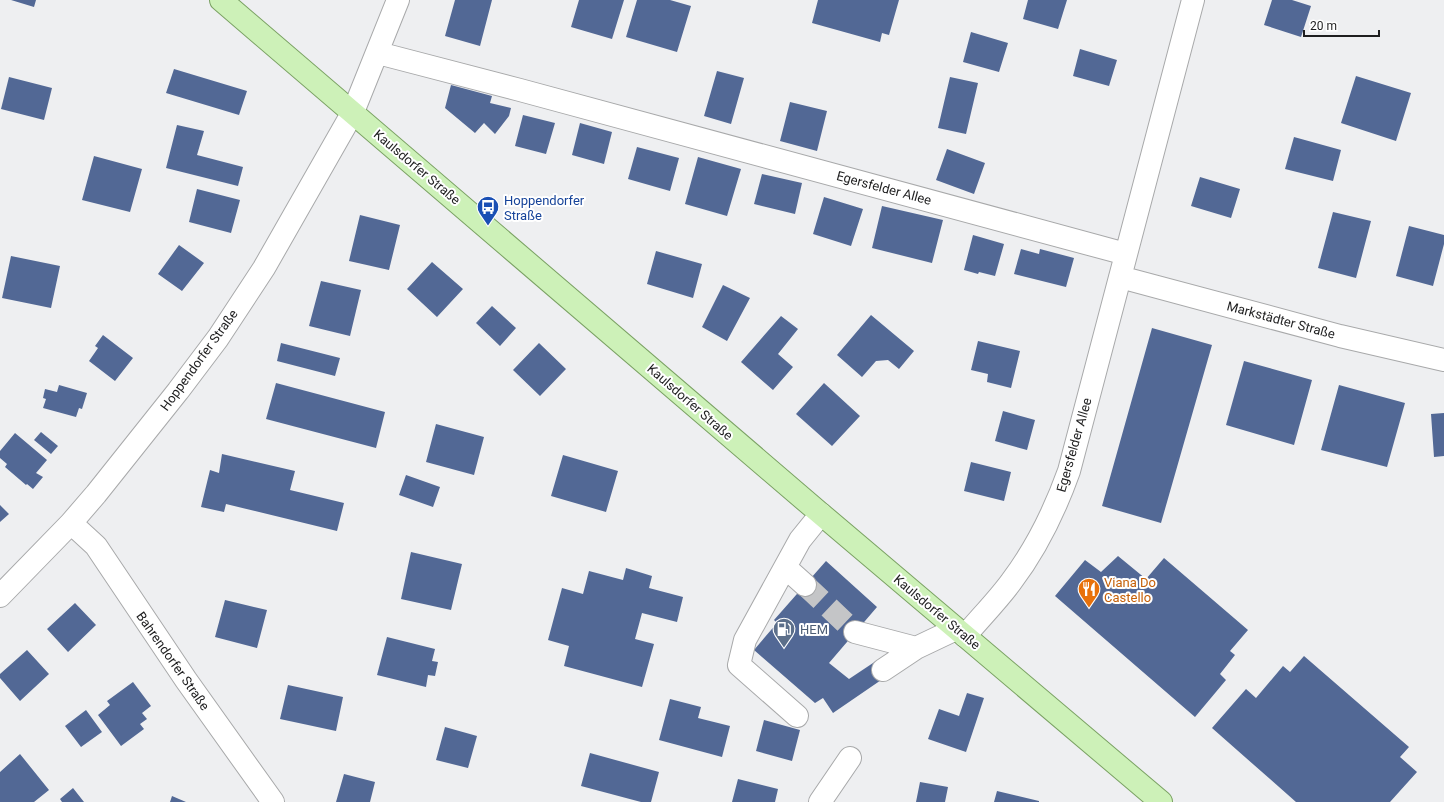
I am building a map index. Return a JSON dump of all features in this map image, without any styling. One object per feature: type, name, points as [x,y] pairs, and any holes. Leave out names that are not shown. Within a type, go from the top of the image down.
[{"type":"main road","name":"Kaulsdorfer Straße","points":[[221,0],[821,514],[1161,802]]},
{"type":"street","name":"Hoppendorfer Straße","points":[[0,596],[71,523],[96,494],[218,338],[264,268],[353,112],[398,0]]},
{"type":"street","name":"Egersfelder Allee","points":[[961,632],[1012,582],[1033,548],[1058,501],[1069,471],[1192,0]]},
{"type":"street","name":"Egersfelder Allee","points":[[378,52],[1126,254]]},
{"type":"street","name":"Markstädter Straße","points":[[1120,277],[1340,336],[1444,360]]},
{"type":"street","points":[[797,716],[739,665],[745,640],[786,568],[800,540],[821,514]]},
{"type":"street","name":"Bahrendorfer Straße","points":[[71,523],[96,546],[186,680],[272,802]]},
{"type":"street","points":[[786,568],[805,585]]},
{"type":"street","points":[[855,632],[916,648]]},
{"type":"street","points":[[883,670],[916,648],[961,632]]},
{"type":"street","points":[[820,802],[850,758]]},
{"type":"building","points":[[11,0],[36,0],[34,7]]},
{"type":"building","points":[[455,0],[492,0],[480,46],[445,36]]},
{"type":"building","points":[[579,0],[624,0],[612,39],[571,27]]},
{"type":"building","points":[[637,0],[670,0],[691,6],[677,52],[626,37]]},
{"type":"building","points":[[818,0],[899,0],[889,35],[882,33],[880,42],[812,23]]},
{"type":"building","points":[[1028,0],[1067,0],[1058,29],[1023,19]]},
{"type":"building","points":[[1272,0],[1292,0],[1311,6],[1301,37],[1264,25]]},
{"type":"building","points":[[971,32],[1008,43],[999,72],[963,62]]},
{"type":"building","points":[[1080,49],[1117,60],[1109,86],[1073,76]]},
{"type":"building","points":[[174,69],[247,91],[239,115],[166,93]]},
{"type":"building","points":[[717,71],[744,78],[731,124],[704,116]]},
{"type":"building","points":[[1356,76],[1411,93],[1396,141],[1341,123]]},
{"type":"building","points":[[9,77],[52,88],[44,120],[1,109]]},
{"type":"building","points":[[950,77],[978,83],[966,134],[938,128]]},
{"type":"building","points":[[451,85],[492,96],[490,103],[511,108],[509,116],[495,134],[484,123],[475,133],[445,108]]},
{"type":"building","points":[[790,102],[827,111],[817,151],[780,141]]},
{"type":"building","points":[[523,115],[555,123],[546,154],[515,146]]},
{"type":"building","points":[[580,123],[612,132],[604,164],[572,155]]},
{"type":"building","points":[[177,125],[204,131],[197,155],[243,167],[238,186],[166,168]]},
{"type":"building","points":[[1294,137],[1341,150],[1333,181],[1285,169]]},
{"type":"building","points":[[637,147],[679,158],[670,191],[628,179]]},
{"type":"building","points":[[947,149],[985,163],[974,194],[936,180]]},
{"type":"building","points":[[94,156],[142,169],[130,212],[82,200]]},
{"type":"building","points":[[698,157],[741,169],[727,216],[685,204]]},
{"type":"building","points":[[762,174],[802,183],[795,214],[754,204]]},
{"type":"building","points":[[1200,177],[1240,189],[1231,218],[1191,206]]},
{"type":"building","points":[[197,189],[240,200],[231,233],[189,222]]},
{"type":"building","points":[[824,197],[863,209],[851,246],[813,234]]},
{"type":"building","points":[[882,206],[943,220],[932,263],[872,248]]},
{"type":"building","points":[[1333,212],[1371,221],[1356,278],[1318,268]]},
{"type":"building","points":[[360,215],[400,225],[389,270],[349,261]]},
{"type":"building","points":[[1409,226],[1444,235],[1444,244],[1433,286],[1396,276]]},
{"type":"building","points":[[973,235],[1004,244],[995,276],[979,272],[978,274],[964,270]]},
{"type":"building","points":[[179,245],[204,263],[182,291],[158,274]]},
{"type":"building","points":[[1021,249],[1039,254],[1040,249],[1074,258],[1066,287],[1014,274]]},
{"type":"building","points":[[656,251],[702,264],[693,298],[647,284]]},
{"type":"building","points":[[11,256],[60,266],[51,308],[2,298]]},
{"type":"building","points":[[432,262],[463,289],[437,317],[407,289]]},
{"type":"building","points":[[321,281],[361,290],[350,336],[309,326]]},
{"type":"building","points":[[723,285],[750,298],[727,341],[702,327]]},
{"type":"building","points":[[492,306],[516,328],[500,346],[476,323]]},
{"type":"building","points":[[871,315],[914,351],[899,369],[888,360],[876,361],[862,377],[837,355]]},
{"type":"building","points":[[781,316],[798,329],[778,354],[793,367],[773,390],[741,362]]},
{"type":"building","points":[[1152,328],[1212,345],[1161,523],[1102,506]]},
{"type":"building","points":[[103,335],[133,358],[115,381],[89,361],[98,348],[95,346]]},
{"type":"building","points":[[978,341],[1020,351],[1011,388],[987,382],[988,374],[971,370]]},
{"type":"building","points":[[281,343],[340,358],[335,376],[277,361]]},
{"type":"building","points":[[539,343],[566,369],[540,396],[513,370]]},
{"type":"building","points":[[1244,361],[1312,380],[1294,445],[1226,425]]},
{"type":"building","points":[[276,383],[385,412],[376,448],[266,419]]},
{"type":"building","points":[[824,383],[860,416],[832,446],[796,414]]},
{"type":"building","points":[[59,385],[87,393],[82,409],[79,408],[76,417],[43,408],[46,399],[43,398],[45,389],[57,392]]},
{"type":"building","points":[[1339,385],[1405,403],[1387,467],[1321,450]]},
{"type":"building","points":[[1003,411],[1035,420],[1027,450],[995,441]]},
{"type":"building","points":[[1444,413],[1444,456],[1434,457],[1431,414]]},
{"type":"building","points":[[436,424],[484,437],[474,475],[426,462]]},
{"type":"building","points":[[41,432],[58,446],[51,454],[34,440]]},
{"type":"building","points":[[15,433],[47,460],[36,473],[43,477],[33,489],[5,467],[7,464],[0,458],[0,451]]},
{"type":"building","points":[[222,454],[295,471],[290,490],[344,503],[337,531],[226,504],[224,512],[201,507],[210,470],[219,473]]},
{"type":"building","points":[[563,455],[618,471],[606,512],[551,496]]},
{"type":"building","points":[[971,462],[1011,472],[1004,501],[964,491]]},
{"type":"building","points":[[406,475],[440,487],[433,507],[399,495]]},
{"type":"building","points":[[0,505],[9,514],[0,522]]},
{"type":"building","points":[[411,552],[462,564],[451,610],[401,599]]},
{"type":"building","points":[[1118,556],[1146,579],[1164,558],[1248,630],[1230,651],[1235,655],[1220,674],[1226,680],[1195,717],[1055,596],[1085,560],[1101,572]]},
{"type":"building","points":[[826,561],[877,607],[829,663],[849,679],[876,661],[887,676],[833,713],[823,698],[815,703],[754,650],[777,623],[774,620]]},
{"type":"building","points":[[626,568],[652,576],[649,588],[683,597],[677,622],[642,613],[635,639],[654,644],[642,687],[564,666],[569,646],[548,640],[562,588],[583,594],[589,571],[623,580]]},
{"type":"building","points":[[225,600],[267,610],[257,648],[215,637]]},
{"type":"building","points":[[75,603],[96,625],[68,652],[47,629]]},
{"type":"building","points":[[387,637],[435,649],[432,661],[438,662],[435,676],[428,675],[426,687],[377,675]]},
{"type":"building","points":[[27,650],[49,674],[20,701],[0,678],[0,674]]},
{"type":"building","points":[[1304,656],[1409,747],[1400,757],[1417,772],[1390,802],[1296,802],[1212,728],[1246,689],[1256,698],[1283,666],[1290,672]]},
{"type":"building","points":[[133,682],[151,706],[142,713],[147,719],[140,724],[144,729],[121,746],[98,715],[110,705],[107,701]]},
{"type":"building","points":[[288,685],[343,697],[336,731],[280,719]]},
{"type":"building","points":[[967,693],[984,698],[966,752],[928,739],[939,709],[959,716]]},
{"type":"building","points":[[670,699],[701,707],[698,718],[730,726],[722,757],[659,740]]},
{"type":"building","points":[[86,710],[102,732],[81,747],[65,726]]},
{"type":"building","points":[[764,720],[800,730],[792,761],[756,751]]},
{"type":"building","points":[[445,727],[477,736],[468,768],[436,760]]},
{"type":"building","points":[[590,753],[659,772],[651,802],[641,802],[581,786]]},
{"type":"building","points":[[20,754],[49,790],[34,802],[0,802],[0,772]]},
{"type":"building","points":[[344,774],[375,782],[370,802],[336,802]]},
{"type":"building","points":[[738,779],[778,789],[775,802],[732,802]]},
{"type":"building","points":[[920,782],[948,787],[945,802],[916,802]]},
{"type":"building","points":[[73,788],[84,802],[62,802],[60,799]]},
{"type":"building","points":[[997,791],[1039,801],[1039,802],[994,802]]},
{"type":"building","points":[[172,796],[186,802],[170,802]]},
{"type":"tunnel","points":[[805,585],[855,632]]},
{"type":"place","name":"Hoppendorfer Straße","points":[[488,226]]},
{"type":"place","name":"Viana Do Castello","points":[[1089,608]]},
{"type":"place","name":"HEM","points":[[784,648]]}]
